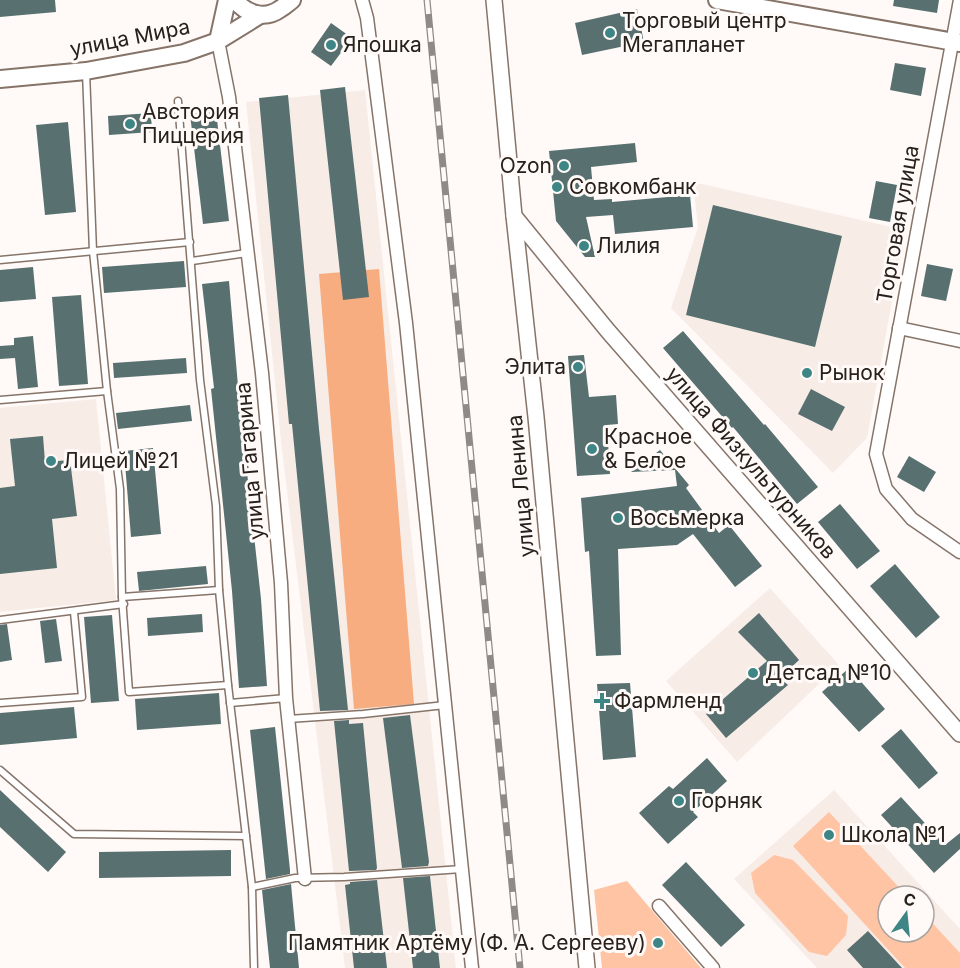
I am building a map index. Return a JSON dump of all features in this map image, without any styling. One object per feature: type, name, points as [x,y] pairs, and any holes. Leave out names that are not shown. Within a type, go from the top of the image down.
[{"type":"main road","points":[[218,42],[227,0]]},
{"type":"main road","points":[[235,0],[249,12],[260,15]]},
{"type":"main road","points":[[717,0],[956,43]]},
{"type":"main road","name":"улица Мира","points":[[0,80],[86,71],[184,53],[218,42],[260,15],[271,14],[290,1]]},
{"type":"street","points":[[362,0],[367,18],[406,323],[472,968]]},
{"type":"street","name":"улица Ленина","points":[[494,0],[536,417],[587,968]]},
{"type":"street","name":"Торговая улица","points":[[960,0],[956,43],[876,454],[886,489],[912,519],[960,552]]},
{"type":"street","name":"улица Гагарина","points":[[218,42],[229,97],[262,373],[281,583],[285,698],[305,879]]},
{"type":"street","name":"улица Физкультурников","points":[[514,216],[608,331],[960,734]]},
{"type":"street","points":[[899,327],[960,341]]},
{"type":"street","points":[[659,906],[713,968]]},
{"type":"lane","points":[[86,71],[93,251],[107,391],[120,489],[123,601],[129,692],[228,685]]},
{"type":"lane","points":[[178,101],[201,380],[216,506],[219,590],[252,887],[254,968]]},
{"type":"lane","points":[[0,260],[190,242]]},
{"type":"lane","points":[[192,261],[247,253]]},
{"type":"lane","points":[[0,400],[107,391]]},
{"type":"lane","points":[[0,620],[74,612],[123,601],[219,590]]},
{"type":"lane","points":[[0,703],[82,697],[74,612]]},
{"type":"lane","points":[[230,703],[285,698]]},
{"type":"lane","points":[[288,719],[446,705]]},
{"type":"lane","points":[[0,770],[74,834],[246,836]]},
{"type":"lane","points":[[252,887],[295,878],[462,869]]},
{"type":"shaded area","points":[[365,90],[456,968],[345,968],[282,450],[246,102]]},
{"type":"shaded area","name":"Рынок","points":[[693,182],[905,230],[867,438],[833,473],[671,308],[698,227]]},
{"type":"shaded area","points":[[379,269],[414,704],[354,709],[319,274]]},
{"type":"shaded area","points":[[96,399],[116,600],[0,612],[0,408]]},
{"type":"shaded area","name":"Детсад №10","points":[[770,588],[839,665],[737,762],[666,681]]},
{"type":"shaded area","name":"Школа №1","points":[[834,790],[919,884],[876,884],[876,944],[936,944],[936,903],[960,929],[960,968],[817,968],[734,879]]},
{"type":"shaded area","points":[[829,812],[896,884],[876,884],[876,936],[793,846]]},
{"type":"shaded area","points":[[774,855],[793,860],[848,916],[846,935],[827,956],[809,952],[755,893],[751,873]]},
{"type":"shaded area","points":[[627,881],[701,968],[602,968],[594,890]]},
{"type":"shaded area","points":[[936,927],[960,953],[960,968],[905,968],[883,944],[936,944]]},
{"type":"building","points":[[0,0],[55,0],[56,12],[0,17]]},
{"type":"building","points":[[894,0],[939,0],[937,13],[893,6]]},
{"type":"building","name":"Торговый центр Мегапланет","points":[[637,9],[644,42],[582,55],[575,23]]},
{"type":"building","name":"Япошка","points":[[331,23],[352,38],[331,66],[311,52]]},
{"type":"building","points":[[895,63],[926,68],[921,96],[890,90]]},
{"type":"building","points":[[345,87],[369,297],[343,300],[320,90]]},
{"type":"building","points":[[288,95],[348,710],[320,711],[292,424],[289,424],[259,98]]},
{"type":"building","points":[[216,111],[229,221],[203,224],[190,114]]},
{"type":"building","name":"Австория Пиццерия","points":[[151,113],[152,132],[109,135],[108,116]]},
{"type":"building","points":[[68,122],[76,212],[45,215],[36,125]]},
{"type":"building","points":[[635,143],[637,162],[591,167],[594,200],[612,199],[612,202],[690,195],[693,227],[615,234],[613,215],[586,217],[595,257],[585,257],[556,221],[549,151]]},
{"type":"building","points":[[876,181],[897,185],[890,222],[869,218]]},
{"type":"building","points":[[713,205],[842,236],[815,347],[686,315]]},
{"type":"building","points":[[184,261],[186,287],[104,293],[102,267]]},
{"type":"building","points":[[927,264],[953,269],[946,301],[921,296]]},
{"type":"building","points":[[33,267],[36,299],[0,302],[0,270]]},
{"type":"building","points":[[229,281],[261,599],[267,686],[239,688],[232,591],[211,389],[214,388],[202,284]]},
{"type":"building","points":[[81,295],[88,384],[59,386],[52,297]]},
{"type":"building","points":[[683,331],[818,487],[797,504],[663,348]]},
{"type":"building","points":[[33,336],[38,387],[18,389],[15,358],[0,359],[0,346],[14,345],[14,338]]},
{"type":"building","name":"Красное & Белое","points":[[584,355],[589,397],[616,395],[618,424],[607,425],[610,474],[577,476],[568,356]]},
{"type":"building","points":[[186,358],[187,373],[114,378],[113,363]]},
{"type":"building","points":[[811,389],[845,407],[832,431],[798,414]]},
{"type":"building","points":[[190,405],[192,421],[118,429],[116,413]]},
{"type":"building","points":[[43,436],[45,462],[70,460],[77,516],[52,519],[57,568],[0,574],[0,488],[15,486],[10,439]]},
{"type":"building","points":[[153,448],[161,534],[131,537],[124,451]]},
{"type":"building","points":[[660,450],[689,485],[686,488],[719,533],[729,525],[762,566],[735,587],[693,534],[677,545],[618,549],[621,655],[596,656],[589,551],[585,552],[581,498],[677,486],[675,470],[631,472]]},
{"type":"building","points":[[909,456],[936,472],[924,492],[897,477]]},
{"type":"building","points":[[840,504],[880,551],[857,569],[818,522]]},
{"type":"building","points":[[895,564],[940,617],[916,638],[870,586]]},
{"type":"building","points":[[206,566],[208,584],[139,591],[137,572]]},
{"type":"building","points":[[759,613],[799,660],[780,678],[788,685],[726,738],[706,714],[767,661],[738,632]]},
{"type":"building","points":[[202,614],[203,632],[148,636],[147,618]]},
{"type":"building","points":[[112,615],[119,701],[91,703],[84,617]]},
{"type":"building","points":[[56,619],[62,661],[45,663],[40,621]]},
{"type":"building","points":[[7,624],[12,660],[0,662],[0,625]]},
{"type":"building","points":[[849,668],[885,709],[859,732],[822,692]]},
{"type":"building","points":[[630,683],[636,757],[603,760],[597,684]]},
{"type":"building","points":[[219,693],[221,724],[137,730],[135,699]]},
{"type":"building","points":[[74,707],[77,738],[0,745],[0,713]]},
{"type":"building","points":[[410,715],[429,862],[428,866],[402,868],[383,718]]},
{"type":"building","points":[[349,720],[349,724],[363,723],[376,870],[349,871],[334,721]]},
{"type":"building","points":[[275,727],[290,874],[266,879],[250,730]]},
{"type":"building","points":[[901,729],[938,773],[919,789],[881,746]]},
{"type":"building","name":"Горняк","points":[[707,758],[727,781],[693,812],[698,817],[668,844],[639,813],[669,786],[673,789]]},
{"type":"building","points":[[0,790],[66,852],[48,872],[0,827]]},
{"type":"building","points":[[901,797],[945,845],[960,833],[960,849],[934,873],[881,815]]},
{"type":"building","points":[[231,850],[231,876],[99,878],[99,852]]},
{"type":"building","points":[[686,862],[745,925],[721,947],[662,885]]},
{"type":"building","points":[[430,876],[440,968],[413,968],[403,878]]},
{"type":"building","points":[[377,880],[387,968],[354,968],[345,885],[350,882]]},
{"type":"building","points":[[291,884],[299,968],[270,968],[262,890]]},
{"type":"building","points":[[868,931],[876,940],[876,944],[880,944],[902,968],[863,968],[847,950]]},
{"type":"railway","points":[[427,0],[520,968]]},
{"type":"place","name":"Торговый центр Мегапланет","points":[[610,33]]},
{"type":"place","name":"Япошка","points":[[331,45]]},
{"type":"place","name":"Австория Пиццерия","points":[[130,124]]},
{"type":"place","name":"Ozon","points":[[564,166]]},
{"type":"place","name":"Совкомбанк","points":[[557,187]]},
{"type":"place","name":"Лилия","points":[[584,246]]},
{"type":"place","name":"Элита","points":[[578,367]]},
{"type":"place","name":"Рынок","points":[[807,373]]},
{"type":"place","name":"Красное & Белое","points":[[592,449]]},
{"type":"place","name":"Лицей №21","points":[[51,461]]},
{"type":"place","name":"Восьмерка","points":[[618,518]]},
{"type":"place","name":"Детсад №10","points":[[753,673]]},
{"type":"place","name":"Фармленд","points":[[602,701]]},
{"type":"place","name":"Горняк","points":[[679,801]]},
{"type":"place","name":"Школа №1","points":[[829,835]]},
{"type":"place","name":"Памятник Артёму (Ф. А. Сергееву)","points":[[658,943]]}]
